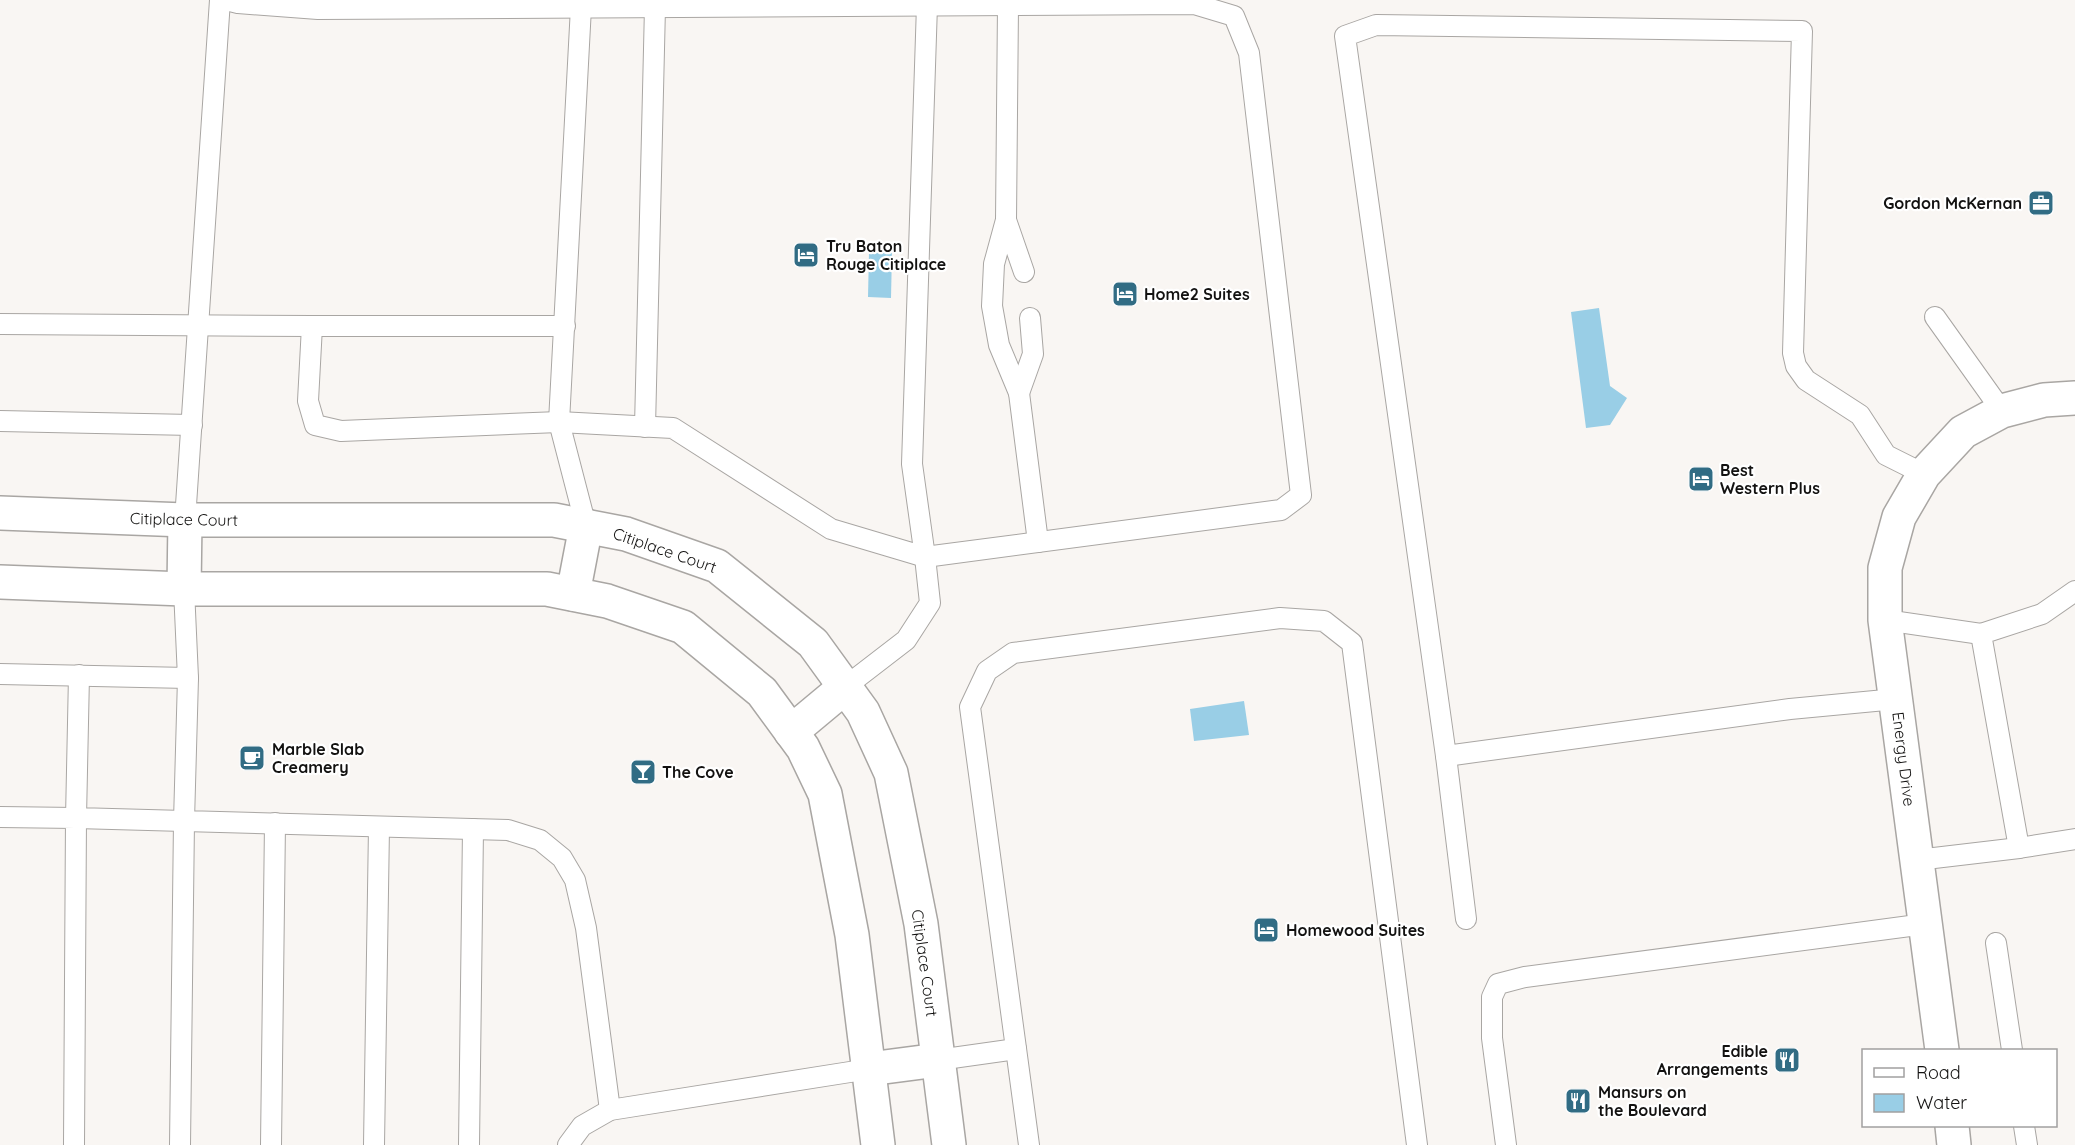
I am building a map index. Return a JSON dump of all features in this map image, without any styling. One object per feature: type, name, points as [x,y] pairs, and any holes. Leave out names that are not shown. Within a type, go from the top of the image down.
[{"type":"street","name":"Energy Drive","points":[[1942,1049],[1886,620],[1884,568],[1899,517],[1924,474],[1963,432],[2002,411],[2044,400],[2075,398]]},
{"type":"street","name":"Citiplace Court","points":[[0,513],[185,520],[554,520],[626,534],[717,566],[813,643],[863,712],[891,773],[921,924],[949,1145]]},
{"type":"street","points":[[184,589],[185,520]]},
{"type":"street","points":[[573,594],[586,526]]},
{"type":"street","points":[[0,582],[184,589],[548,589],[608,601],[682,627],[762,692],[803,748],[825,794],[852,935],[878,1145]]},
{"type":"street","points":[[791,732],[845,687]]},
{"type":"street","points":[[869,1069],[938,1060]]},
{"type":"street","points":[[1952,1127],[1954,1145]]},
{"type":"lane","points":[[185,520],[220,0]]},
{"type":"lane","points":[[226,0],[238,3],[318,9],[1194,4],[1234,16],[1249,53],[1301,495],[1281,510],[925,556],[831,529],[673,428],[559,422],[341,431],[315,424],[308,400],[312,326]]},
{"type":"lane","points":[[845,687],[906,640],[930,603],[912,464],[927,5]]},
{"type":"lane","points":[[1008,5],[1006,220],[994,264],[992,306],[999,345],[1019,393],[1038,542]]},
{"type":"lane","points":[[581,7],[559,422],[586,526]]},
{"type":"lane","points":[[645,427],[655,7]]},
{"type":"lane","points":[[1466,919],[1446,756],[1345,36],[1376,25],[1802,31],[1793,352],[1796,366],[1806,380],[1860,414],[1886,455],[1924,474]]},
{"type":"lane","points":[[1006,220],[1024,272]]},
{"type":"lane","points":[[1935,317],[2002,411]]},
{"type":"lane","points":[[1019,393],[1033,354],[1030,318]]},
{"type":"lane","points":[[0,324],[565,326]]},
{"type":"lane","points":[[0,421],[192,425]]},
{"type":"lane","points":[[180,1145],[188,678],[184,589]]},
{"type":"lane","points":[[1886,620],[1981,634],[2042,614],[2075,591]]},
{"type":"lane","points":[[1029,1145],[970,708],[987,671],[1013,653],[1280,618],[1324,621],[1352,643],[1417,1145]]},
{"type":"lane","points":[[1981,634],[2019,848]]},
{"type":"lane","points":[[0,674],[188,678]]},
{"type":"lane","points":[[74,1145],[79,675]]},
{"type":"lane","points":[[1446,756],[1790,709],[1896,699]]},
{"type":"lane","points":[[0,817],[508,830],[540,840],[562,858],[574,880],[586,928],[610,1110]]},
{"type":"lane","points":[[271,1145],[275,823]]},
{"type":"lane","points":[[374,1145],[379,826]]},
{"type":"lane","points":[[470,1145],[473,829]]},
{"type":"lane","points":[[1917,860],[2075,839]]},
{"type":"lane","points":[[1506,1145],[1492,1038],[1492,997],[1498,984],[1525,977],[1925,924]]},
{"type":"lane","points":[[1996,944],[2013,1049]]},
{"type":"lane","points":[[938,1060],[1016,1049]]},
{"type":"lane","points":[[568,1145],[582,1126],[610,1110],[869,1069]]},
{"type":"lane","points":[[2024,1127],[2027,1145]]},
{"type":"water","points":[[869,252],[892,252],[891,298],[868,297]]},
{"type":"water","points":[[1599,308],[1610,386],[1627,398],[1610,425],[1586,428],[1571,312]]},
{"type":"water","points":[[1244,701],[1249,735],[1194,741],[1190,709]]},
{"type":"place","name":"Gordon McKernan","points":[[2041,203]]},
{"type":"place","name":"Tru Baton Rouge Citiplace","points":[[806,255]]},
{"type":"place","name":"Home2 Suites","points":[[1125,294]]},
{"type":"place","name":"Best Western Plus","points":[[1701,479]]},
{"type":"place","name":"Marble Slab Creamery","points":[[252,758]]},
{"type":"place","name":"The Cove","points":[[643,772]]},
{"type":"place","name":"Homewood Suites","points":[[1266,930]]},
{"type":"place","name":"Edible Arrangements","points":[[1787,1060]]},
{"type":"place","name":"Mansurs on the Boulevard","points":[[1578,1101]]}]
